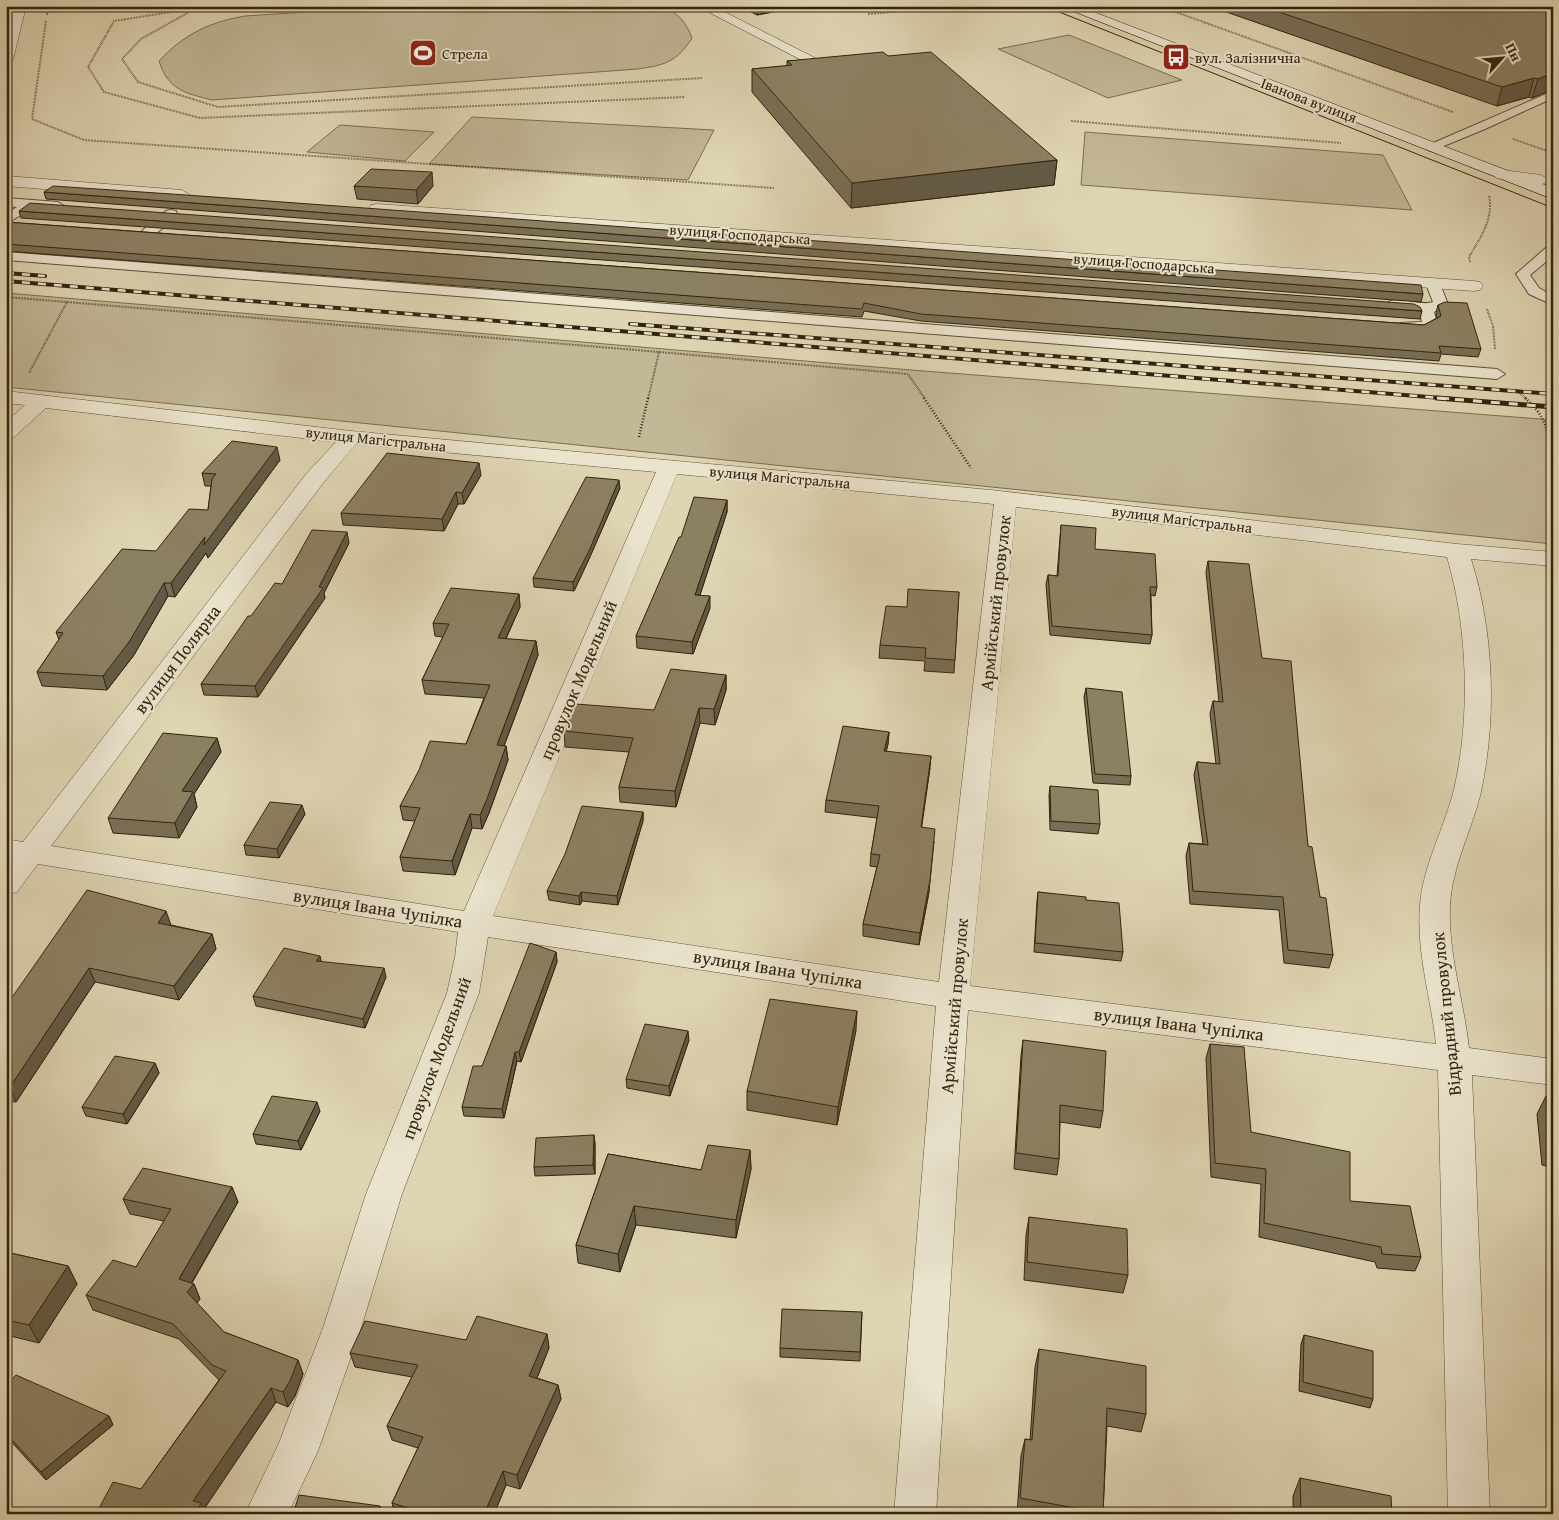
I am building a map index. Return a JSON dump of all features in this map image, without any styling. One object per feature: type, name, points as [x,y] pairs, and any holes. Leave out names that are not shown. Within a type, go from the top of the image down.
[{"type":"street","points":[[6,60],[10,30],[20,6]]},
{"type":"street","points":[[703,6],[818,63]]},
{"type":"street","name":"Іванова вулиця","points":[[1066,6],[1436,145],[1549,182]]},
{"type":"street","name":"Іванова вулиця","points":[[1084,6],[1436,145],[1553,194]]},
{"type":"street","points":[[1502,174],[1549,182]]},
{"type":"street","points":[[6,181],[198,196]]},
{"type":"street","name":"вулиця Господарська","points":[[357,207],[1474,286]]},
{"type":"street","name":"вулиця Магістральна","points":[[11,397],[351,437],[998,498],[1457,551],[1553,559]]},
{"type":"street","points":[[6,434],[42,400]]},
{"type":"street","name":"вулиця Полярна","points":[[6,885],[18,851],[315,478],[351,437]]},
{"type":"street","name":"провулок Модельний","points":[[266,1514],[297,1451],[342,1328],[384,1194],[463,993],[471,957],[474,924],[669,467]]},
{"type":"street","name":"Армійський провулок","points":[[915,1514],[953,996],[998,498]]},
{"type":"street","name":"Відрадний провулок","points":[[1457,551],[1468,586],[1474,636],[1476,724],[1474,759],[1467,793],[1443,870],[1435,904],[1438,955],[1454,1059],[1469,1514]]},
{"type":"street","name":"вулиця Івана Чупілка","points":[[18,851],[474,924],[953,996],[1553,1072]]},
{"type":"lane","points":[[1436,145],[1553,94]]},
{"type":"lane","points":[[168,235],[143,233],[176,214],[156,213],[178,194]]},
{"type":"lane","points":[[6,202],[68,206]]},
{"type":"lane","points":[[6,222],[29,204]]},
{"type":"lane","points":[[6,222],[25,224]]},
{"type":"lane","points":[[1553,249],[1523,274],[1526,285],[1541,297],[1553,301]]},
{"type":"lane","points":[[6,256],[1497,374]]},
{"type":"lane","points":[[1376,303],[1415,306],[1426,310],[1441,304],[1433,284]]},
{"type":"lane","points":[[1392,325],[1428,326],[1430,323],[1426,310]]},
{"type":"path","points":[[128,6],[47,12],[32,119],[84,140],[774,188]]},
{"type":"path","points":[[209,6],[114,21],[88,67],[104,92],[200,118],[685,96]]},
{"type":"path","points":[[217,6],[191,11],[141,39],[122,59],[138,82],[218,107],[702,78]]},
{"type":"path","points":[[868,14],[969,6]]},
{"type":"path","points":[[1159,6],[1463,116],[1481,127],[1553,153]]},
{"type":"path","points":[[1071,121],[1341,143]]},
{"type":"path","points":[[1502,174],[1484,183],[1492,204],[1484,228],[1469,257],[1474,286],[1483,299],[1494,326],[1497,374],[1534,405],[1544,419],[1551,457],[1553,485]]},
{"type":"path","points":[[6,297],[908,374],[998,498]]},
{"type":"path","points":[[11,397],[67,302]]},
{"type":"path","points":[[632,464],[659,352]]},
{"type":"shaded area","name":"Стрела","points":[[398,6],[663,6],[681,19],[692,38],[681,52],[670,61],[638,69],[212,100],[179,89],[167,78],[159,61],[188,36],[220,22],[245,16]]},
{"type":"shaded area","points":[[1069,35],[1182,80],[1108,98],[998,49]]},
{"type":"shaded area","points":[[472,117],[714,130],[688,180],[429,164]]},
{"type":"shaded area","points":[[340,125],[434,132],[405,161],[307,152]]},
{"type":"shaded area","points":[[1085,132],[1383,155],[1412,210],[1081,185]]},
{"type":"shaded area","points":[[6,293],[911,370],[1553,420],[1553,544],[6,387]]},
{"type":"building","points":[[1261,6],[1553,6],[1553,73],[1538,79],[1534,78],[1502,87]]},
{"type":"building","points":[[883,52],[888,56],[931,52],[1057,160],[852,183],[752,69],[792,65],[787,61]]},
{"type":"building","points":[[371,169],[432,172],[416,190],[354,186]]},
{"type":"building","points":[[53,186],[1421,285],[1423,294],[44,192]]},
{"type":"building","points":[[30,203],[1414,304],[1420,307],[1422,311],[19,211]]},
{"type":"building","points":[[6,222],[1424,325],[1441,316],[1438,305],[1445,302],[1467,303],[1481,349],[1439,346],[1441,353],[921,314],[864,303],[862,309],[6,244]]},
{"type":"building","points":[[232,441],[277,447],[204,545],[205,537],[171,583],[164,583],[129,642],[103,676],[37,672],[63,633],[56,632],[122,549],[156,551],[189,509],[208,510],[212,479],[216,474],[202,473]]},
{"type":"building","points":[[387,453],[479,463],[462,493],[456,492],[442,519],[341,513]]},
{"type":"building","points":[[586,477],[619,480],[589,551],[573,582],[533,578]]},
{"type":"building","points":[[694,497],[727,500],[695,595],[710,596],[692,642],[636,636],[679,537],[681,537]]},
{"type":"building","points":[[1061,525],[1096,528],[1095,549],[1155,554],[1157,587],[1150,587],[1152,635],[1052,626],[1048,575],[1058,576]]},
{"type":"building","points":[[312,530],[347,532],[319,587],[323,588],[255,686],[201,684],[248,616],[251,616],[275,583],[282,584]]},
{"type":"building","points":[[1208,561],[1249,564],[1262,658],[1291,661],[1308,846],[1312,847],[1320,897],[1326,898],[1333,955],[1288,950],[1283,897],[1193,891],[1189,843],[1208,845],[1197,762],[1220,764],[1213,701],[1223,702]]},
{"type":"building","points":[[451,588],[519,594],[498,638],[536,641],[497,745],[506,746],[487,799],[480,815],[470,814],[452,861],[400,857],[420,808],[400,806],[419,770],[430,741],[466,744],[490,685],[422,680],[449,624],[433,623]]},
{"type":"building","points":[[908,589],[959,592],[955,660],[925,658],[926,648],[880,645],[886,606],[907,607]]},
{"type":"building","points":[[671,669],[726,675],[714,709],[699,708],[675,791],[619,787],[633,738],[564,731],[576,704],[654,710]]},
{"type":"building","points":[[1086,688],[1122,692],[1131,776],[1095,774]]},
{"type":"building","points":[[843,726],[889,732],[884,751],[931,756],[921,827],[935,829],[930,880],[920,933],[863,924],[880,855],[871,854],[879,806],[826,800]]},
{"type":"building","points":[[163,733],[217,738],[182,791],[193,792],[175,823],[108,818]]},
{"type":"building","points":[[1050,786],[1098,790],[1100,824],[1051,821]]},
{"type":"building","points":[[270,802],[302,805],[277,849],[244,845]]},
{"type":"building","points":[[582,806],[643,812],[617,896],[581,892],[579,896],[547,891],[565,854]]},
{"type":"building","points":[[87,890],[166,911],[158,923],[212,934],[174,986],[89,968],[10,1087],[6,1087],[6,1006]]},
{"type":"building","points":[[1038,892],[1086,897],[1086,900],[1119,903],[1123,952],[1035,943]]},
{"type":"building","points":[[530,943],[556,952],[519,1052],[515,1052],[502,1109],[462,1107],[473,1066],[482,1066]]},
{"type":"building","points":[[284,948],[320,956],[316,961],[384,968],[363,1019],[253,996]]},
{"type":"building","points":[[770,999],[857,1011],[838,1107],[747,1091]]},
{"type":"building","points":[[645,1024],[688,1031],[669,1086],[626,1079]]},
{"type":"building","points":[[1023,1040],[1106,1051],[1103,1111],[1060,1105],[1059,1159],[1016,1153]]},
{"type":"building","points":[[1210,1044],[1244,1047],[1251,1132],[1350,1152],[1350,1201],[1410,1206],[1421,1257],[1382,1254],[1381,1247],[1264,1223],[1266,1169],[1215,1163]]},
{"type":"building","points":[[115,1056],[155,1063],[123,1114],[82,1107]]},
{"type":"building","points":[[272,1096],[317,1102],[298,1141],[253,1134]]},
{"type":"building","points":[[1546,1096],[1553,1097],[1553,1147],[1551,1147]]},
{"type":"building","points":[[594,1135],[593,1165],[534,1167],[536,1138]]},
{"type":"building","points":[[708,1145],[750,1150],[736,1220],[634,1206],[618,1254],[576,1245],[608,1154],[701,1170]]},
{"type":"building","points":[[143,1168],[232,1187],[179,1279],[194,1284],[187,1292],[224,1332],[298,1360],[290,1381],[283,1392],[271,1388],[193,1501],[201,1503],[196,1514],[96,1514],[113,1482],[141,1489],[226,1371],[212,1365],[173,1324],[86,1295],[113,1260],[136,1267],[171,1209],[123,1199]]},
{"type":"building","points":[[1029,1217],[1127,1229],[1128,1275],[1027,1262]]},
{"type":"building","points":[[6,1252],[68,1266],[29,1325],[6,1320]]},
{"type":"building","points":[[782,1309],[862,1312],[860,1352],[780,1348]]},
{"type":"building","points":[[477,1316],[547,1334],[529,1376],[558,1385],[517,1475],[503,1471],[484,1514],[428,1514],[392,1503],[423,1437],[387,1426],[418,1365],[350,1353],[365,1321],[466,1340]]},
{"type":"building","points":[[1304,1335],[1373,1351],[1373,1399],[1303,1382]]},
{"type":"building","points":[[1039,1349],[1146,1366],[1146,1414],[1107,1408],[1103,1513],[1020,1498],[1025,1439],[1032,1440]]},
{"type":"building","points":[[16,1375],[109,1416],[41,1472],[6,1433],[6,1385]]},
{"type":"building","points":[[1300,1478],[1391,1496],[1392,1514],[1301,1514]]},
{"type":"building","points":[[299,1495],[380,1506],[378,1514],[293,1514]]},
{"type":"tram line","points":[[1044,6],[1553,208]]},
{"type":"railway","points":[[6,273],[45,276]]},
{"type":"railway","points":[[6,281],[1453,399]]},
{"type":"railway","points":[[630,324],[1553,394]]},
{"type":"railway","points":[[1437,398],[1553,407]]},
{"type":"place","name":"Стрела","points":[[423,53]]},
{"type":"place","name":"вул. Залізнична","points":[[1176,57]]}]
